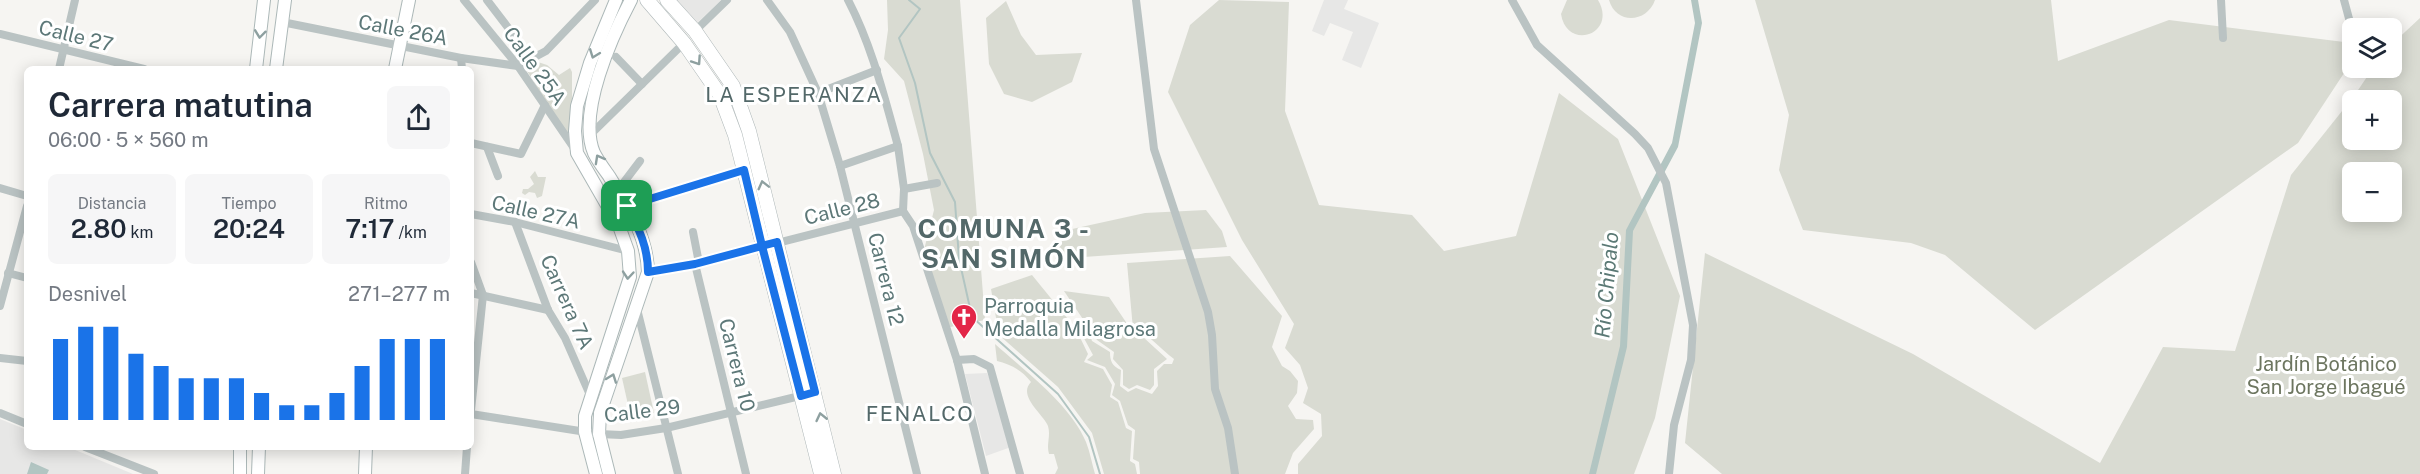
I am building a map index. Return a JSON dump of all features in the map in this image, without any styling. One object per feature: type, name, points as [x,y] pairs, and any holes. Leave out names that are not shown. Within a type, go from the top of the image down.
[{"type":"main road","points":[[256,66],[264,0]]},
{"type":"main road","points":[[276,66],[285,0]]},
{"type":"main road","points":[[396,66],[409,0]]},
{"type":"main road","points":[[596,474],[585,432],[585,416],[630,277],[628,251],[619,226],[577,153],[575,131],[577,106],[590,63],[616,0]]},
{"type":"main road","points":[[609,474],[599,434],[600,413],[648,272],[648,253],[643,236],[627,206],[594,153],[590,135],[591,112],[601,71],[631,0]]},
{"type":"main road","points":[[647,0],[684,43],[720,95],[735,135],[821,474]]},
{"type":"main road","points":[[668,0],[695,31],[733,86],[749,131],[834,474]]},
{"type":"main road","points":[[240,450],[240,474]]},
{"type":"main road","points":[[258,474],[259,450]]},
{"type":"main road","points":[[365,474],[366,450]]},
{"type":"street","points":[[60,66],[75,0]]},
{"type":"street","name":"Calle 25A","points":[[464,0],[518,66],[577,153]]},
{"type":"street","name":"Calle 25A","points":[[487,0],[532,59]]},
{"type":"street","points":[[518,66],[546,51],[595,0]]},
{"type":"street","points":[[695,31],[727,0]]},
{"type":"street","name":"Carrera 12","points":[[767,0],[790,32],[818,93],[840,166],[917,474]]},
{"type":"street","points":[[848,0],[877,70],[898,146],[904,189],[903,210],[913,226],[957,360],[985,474]]},
{"type":"street","points":[[1136,0],[1154,149],[1208,312],[1212,335],[1215,389],[1228,428],[1235,474]]},
{"type":"street","points":[[1512,0],[1537,45],[1580,82],[1648,148],[1666,183],[1693,325],[1691,360],[1674,425],[1669,474]]},
{"type":"street","points":[[2221,0],[2223,38]]},
{"type":"street","points":[[2344,0],[2349,18]]},
{"type":"street","name":"Calle 26A","points":[[282,22],[461,58],[518,66]]},
{"type":"street","name":"Calle 27","points":[[0,34],[131,66]]},
{"type":"street","points":[[590,135],[684,43]]},
{"type":"street","points":[[616,57],[642,84]]},
{"type":"street","points":[[461,58],[462,66]]},
{"type":"street","points":[[818,93],[877,70]]},
{"type":"street","points":[[474,144],[521,154],[545,105]]},
{"type":"street","points":[[840,166],[898,146]]},
{"type":"street","points":[[487,147],[498,176]]},
{"type":"street","points":[[618,190],[640,161]]},
{"type":"street","points":[[627,206],[744,170]]},
{"type":"street","points":[[904,189],[937,183]]},
{"type":"street","points":[[0,188],[24,195]]},
{"type":"street","name":"Calle 28","points":[[648,272],[697,264],[903,210]]},
{"type":"street","name":"Calle 27A","points":[[474,215],[515,222],[628,251]]},
{"type":"street","points":[[0,306],[24,217]]},
{"type":"street","name":"Carrera 7A","points":[[515,222],[548,310],[565,338],[590,395]]},
{"type":"street","name":"Carrera 10","points":[[693,232],[697,264],[746,474]]},
{"type":"street","points":[[474,270],[483,295],[474,383]]},
{"type":"street","points":[[8,273],[24,277]]},
{"type":"street","points":[[474,294],[548,310]]},
{"type":"street","points":[[637,308],[678,474]]},
{"type":"street","points":[[0,358],[24,361]]},
{"type":"street","points":[[957,360],[974,359],[990,367],[1020,474]]},
{"type":"street","name":"Calle 29","points":[[474,413],[585,432],[621,435],[666,428],[815,392]]},
{"type":"street","points":[[0,413],[24,423]]},
{"type":"street","points":[[93,450],[154,474]]},
{"type":"street","points":[[465,474],[467,450]]},
{"type":"shaded area","points":[[672,0],[721,0],[696,24]]},
{"type":"shaded area","points":[[1324,0],[1348,0],[1344,9],[1379,23],[1361,68],[1342,60],[1353,32],[1330,23],[1324,36],[1312,31]]},
{"type":"shaded area","points":[[1691,0],[1698,0],[1702,23],[1678,147],[1633,231],[1627,347],[1596,474],[1589,474],[1620,346],[1626,230],[1672,143],[1695,23]]},
{"type":"shaded area","points":[[987,373],[997,396],[1011,447],[986,456],[965,374]]},
{"type":"shaded area","points":[[0,419],[24,429],[24,450],[75,450],[133,474],[0,474]]},
{"type":"shaded area","points":[[31,462],[49,470],[47,474],[27,474]]},
{"type":"green space","points":[[887,0],[960,0],[985,320],[950,327],[923,254],[934,210],[923,154],[904,81],[884,59],[888,30]]},
{"type":"green space","points":[[1219,0],[1289,2],[1285,111],[1319,205],[1412,215],[1444,251],[1516,236],[1559,93],[1618,139],[1680,296],[1655,418],[1634,474],[1298,474],[1298,464],[1322,436],[1321,414],[1303,403],[1308,388],[1300,365],[1285,348],[1294,324],[1242,240],[1168,92],[1190,25]]},
{"type":"green space","points":[[1567,0],[1598,0],[1602,22],[1597,29],[1589,34],[1572,33],[1565,26],[1561,14]]},
{"type":"green space","points":[[1609,0],[1655,0],[1645,13],[1632,18],[1618,14]]},
{"type":"green space","points":[[1755,0],[2051,0],[2058,61],[2169,20],[2342,42],[2342,76],[2298,143],[2035,330],[1945,255],[1911,243],[1803,230],[1779,170],[1789,115]]},
{"type":"green space","points":[[1006,1],[1021,35],[1036,55],[1082,53],[1072,82],[1032,102],[1004,94],[989,64],[986,18]]},
{"type":"green space","name":"Jardín Botánico San Jorge Ibagué","points":[[2420,18],[2420,474],[1722,474],[1685,443],[1705,253],[1913,354],[2100,463],[2163,347],[2235,351],[2291,175],[2342,111],[2342,150],[2402,150],[2402,90],[2358,90],[2366,78],[2402,78],[2402,35]]},
{"type":"green space","points":[[535,61],[547,65],[559,75],[570,68],[572,72],[570,141],[524,66]]},
{"type":"green space","points":[[535,171],[538,177],[546,177],[542,196],[537,198],[535,193],[529,192],[525,195],[522,193],[523,189],[528,189],[534,184],[530,177]]},
{"type":"green space","points":[[1206,210],[1222,231],[1227,247],[1055,259],[1063,231],[1145,213]]},
{"type":"green space","points":[[1230,256],[1282,316],[1272,347],[1282,366],[1290,371],[1298,381],[1297,393],[1288,406],[1296,419],[1313,420],[1314,429],[1293,453],[1285,474],[1140,474],[1139,462],[1133,459],[1135,430],[1128,425],[1120,401],[1112,395],[1115,384],[1105,367],[1087,360],[1093,355],[1079,329],[1089,332],[1092,341],[1110,352],[1112,363],[1121,370],[1120,386],[1128,392],[1136,388],[1152,394],[1158,386],[1157,371],[1164,364],[1172,364],[1174,359],[1150,338],[1133,329],[1127,263]]},
{"type":"green space","points":[[1032,275],[1076,329],[1088,354],[1084,362],[1103,369],[1112,385],[1110,397],[1118,402],[1126,428],[1132,431],[1130,461],[1135,464],[1137,474],[1104,474],[1092,433],[1058,387],[999,335],[991,289]]},
{"type":"green space","points":[[1064,291],[1109,297],[1134,334],[1143,337],[1167,359],[1154,369],[1154,385],[1150,390],[1137,385],[1129,389],[1123,385],[1123,370],[1113,359],[1114,352],[1097,340]]},
{"type":"green space","points":[[995,344],[1046,389],[1070,415],[1086,442],[1095,474],[1055,474],[1058,468],[1054,454],[1049,454],[1048,426],[1027,393],[1031,382],[1016,368],[997,361]]},
{"type":"green space","points":[[645,372],[654,413],[631,418],[622,378]]},
{"type":"waterway","points":[[909,0],[920,9],[899,38],[915,83],[930,153],[955,202],[959,259],[972,317],[1058,394],[1089,437],[1100,474]]},
{"type":"place","name":"Parroquia Medalla Milagrosa","points":[[964,340]]},
{"type":"district","name":"LA ESPERANZA","points":[[794,95]]},
{"type":"district","name":"COMUNA 3 - SAN SIMÓN","points":[[1004,244]]},
{"type":"district","name":"FENALCO","points":[[920,414]]},
{"type":"route","points":[[627,206],[643,236],[648,253],[648,272],[695,264],[762,246],[801,396],[815,392],[777,242],[762,246],[744,170],[627,206]]},
{"type":"water label","name":"Río Chipalo","points":[[1607,285]]}]
